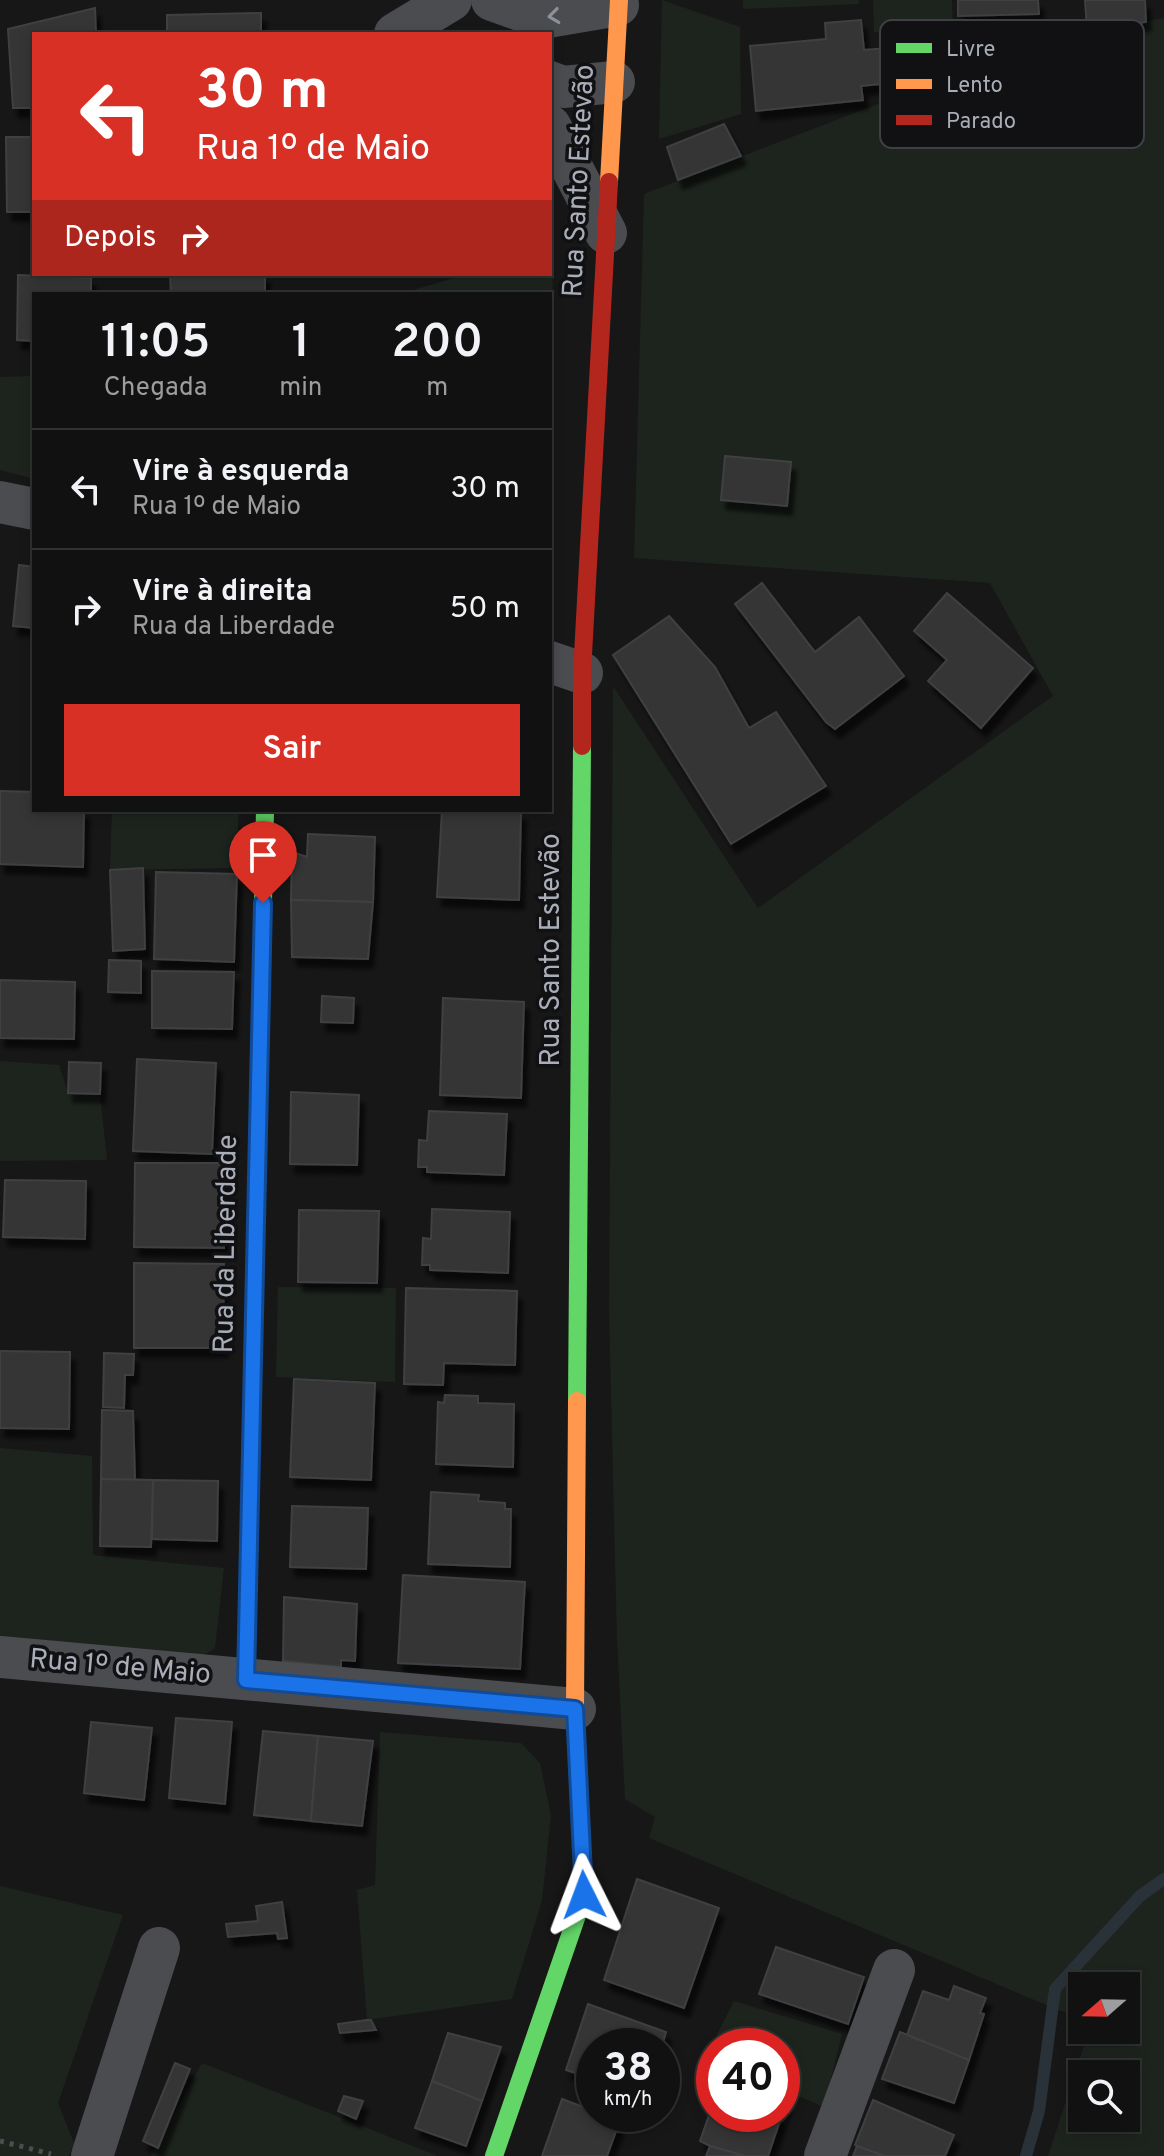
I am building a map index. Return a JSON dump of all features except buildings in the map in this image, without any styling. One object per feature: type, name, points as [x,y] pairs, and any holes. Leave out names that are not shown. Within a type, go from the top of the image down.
[{"type":"street","points":[[398,32],[451,0]]},
{"type":"street","points":[[473,0],[495,32]]},
{"type":"street","points":[[492,0],[542,18],[618,3]]},
{"type":"street","name":"Rua Santo Estevão","points":[[494,2156],[584,1895],[575,1709],[566,667],[606,233],[618,3]]},
{"type":"street","points":[[552,83],[563,87],[614,82]]},
{"type":"street","points":[[552,130],[606,233]]},
{"type":"street","points":[[0,502],[32,509]]},
{"type":"street","name":"Rua da Liberdade","points":[[246,1680],[265,812]]},
{"type":"street","name":"Rua 1º de Maio","points":[[0,1657],[575,1709]]},
{"type":"street","points":[[92,2156],[159,1948]]},
{"type":"street","points":[[825,2156],[894,1970]]},
{"type":"path","points":[[0,2141],[60,2156]]},
{"type":"shaded area","points":[[662,0],[740,27],[741,114],[659,139]]},
{"type":"shaded area","points":[[743,0],[859,0],[859,4],[743,9]]},
{"type":"shaded area","points":[[873,0],[952,0],[953,20],[880,20],[880,32],[874,32]]},
{"type":"shaded area","points":[[1164,18],[1164,2156],[1048,2156],[1068,2095],[1068,2132],[1140,2132],[1140,2060],[1079,2060],[1084,2044],[1140,2044],[1140,1972],[1068,1972],[1068,2013],[649,1838],[655,1817],[625,1799],[617,1640],[609,1312],[613,686],[758,908],[1053,696],[990,583],[634,558],[644,194],[880,103],[880,148],[1144,148],[1144,22]]},
{"type":"shaded area","points":[[553,248],[552,403],[552,292],[407,292],[460,276],[552,276]]},
{"type":"shaded area","points":[[32,376],[32,478],[0,470],[0,377]]},
{"type":"shaded area","points":[[112,812],[239,812],[236,868],[110,870]]},
{"type":"shaded area","points":[[0,1061],[59,1065],[68,1093],[100,1094],[107,1160],[0,1161]]},
{"type":"shaded area","points":[[278,1287],[396,1288],[395,1382],[276,1377]]},
{"type":"shaded area","points":[[0,1448],[92,1456],[93,1555],[224,1568],[215,1648],[199,1658],[0,1647]]},
{"type":"shaded area","points":[[380,1732],[521,1743],[540,1763],[551,1815],[542,1900],[512,1999],[367,2020],[357,1890],[375,1885]]},
{"type":"shaded area","points":[[0,1886],[123,1915],[58,2103],[74,2143],[69,2156],[0,2156]]},
{"type":"shaded area","points":[[734,2001],[842,2034],[824,2107],[800,2097],[800,2028],[720,2028]]},
{"type":"shaded area","points":[[202,2063],[438,2156],[151,2156]]},
{"type":"waterway","points":[[1026,2156],[1039,2111],[1055,1989],[1140,1896],[1164,1879]]},
{"type":"traffic: fast","points":[[577,1401],[582,746]]},
{"type":"traffic: fast","points":[[258,1131],[265,812]]},
{"type":"traffic: fast","points":[[494,2156],[584,1895],[582,1847]]},
{"type":"traffic: slow","points":[[609,182],[619,0]]},
{"type":"traffic: slow","points":[[577,1401],[575,1709],[582,1847]]},
{"type":"traffic: jam","points":[[582,746],[582,673],[609,182]]},
{"type":"traffic: jam","points":[[246,1680],[258,1131]]},
{"type":"route","points":[[263,903],[246,1680],[575,1709],[584,1895]]}]
